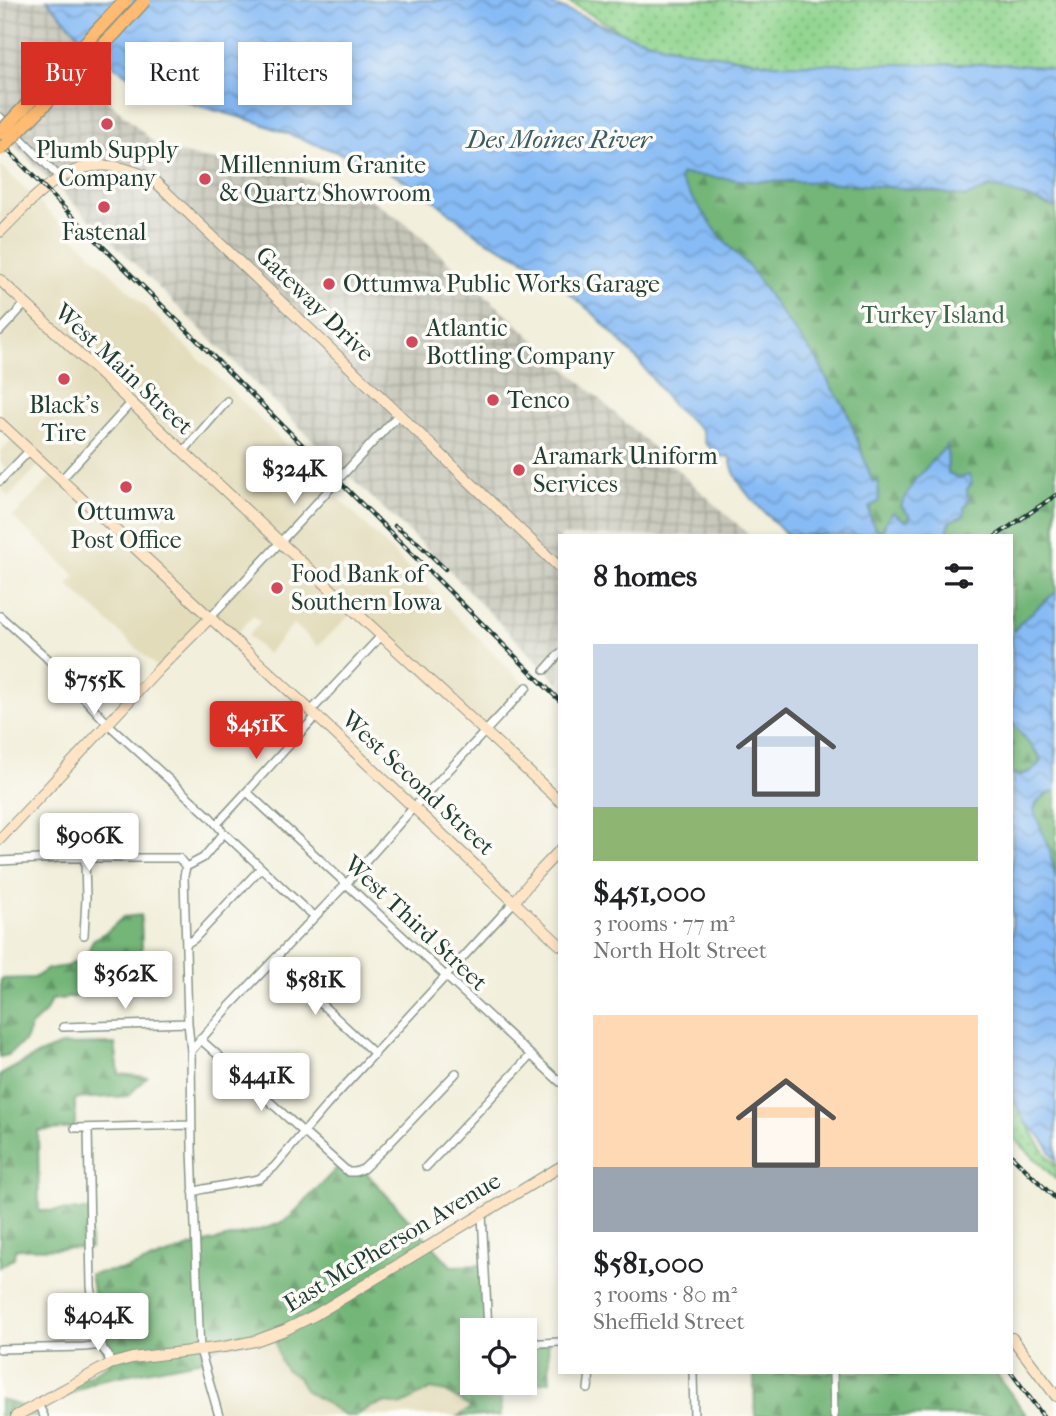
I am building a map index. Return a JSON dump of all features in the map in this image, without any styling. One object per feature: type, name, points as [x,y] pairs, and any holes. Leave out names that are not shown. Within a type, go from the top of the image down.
[{"type":"highway","points":[[0,133],[126,0]]},
{"type":"highway","points":[[0,150],[145,0]]},
{"type":"main road","name":"Gateway Drive","points":[[0,232],[59,177],[87,166],[114,166],[153,180],[558,566]]},
{"type":"main road","name":"West Main Street","points":[[0,279],[183,453],[558,800]]},
{"type":"main road","name":"West Second Street","points":[[0,423],[558,943]]},
{"type":"main road","points":[[0,839],[210,618]]},
{"type":"main road","points":[[514,902],[558,852]]},
{"type":"main road","name":"East McPherson Avenue","points":[[16,1416],[110,1364],[132,1358],[254,1341],[285,1331],[316,1315],[558,1168]]},
{"type":"main road","points":[[1013,1339],[1056,1396]]},
{"type":"street","points":[[0,117],[59,177]]},
{"type":"street","points":[[0,331],[25,304]]},
{"type":"street","points":[[183,453],[227,401]]},
{"type":"street","points":[[61,480],[131,403]]},
{"type":"street","points":[[210,618],[399,414]]},
{"type":"street","points":[[0,481],[30,450]]},
{"type":"street","points":[[0,616],[46,657],[108,724],[315,916]]},
{"type":"street","points":[[217,824],[381,636]]},
{"type":"street","points":[[545,670],[558,655]]},
{"type":"street","points":[[191,1052],[200,1039],[527,687]]},
{"type":"street","name":"West Third Street","points":[[247,792],[558,1080]]},
{"type":"street","points":[[219,1416],[200,1350],[184,876],[186,867],[203,858],[224,833]]},
{"type":"street","points":[[0,861],[179,858],[186,867]]},
{"type":"street","points":[[84,935],[85,859]]},
{"type":"street","points":[[187,944],[261,867]]},
{"type":"street","points":[[194,1192],[259,1179],[274,1167],[514,902]]},
{"type":"street","points":[[274,960],[375,1054]]},
{"type":"street","points":[[63,1027],[188,1023]]},
{"type":"street","points":[[200,1039],[348,1172],[363,1169],[456,1073]]},
{"type":"street","points":[[426,1167],[531,1055]]},
{"type":"street","points":[[75,1128],[191,1125]]},
{"type":"street","points":[[88,1128],[91,1286],[95,1317],[110,1364]]},
{"type":"street","points":[[481,1214],[487,1318]]},
{"type":"street","points":[[537,1343],[558,1342]]},
{"type":"street","points":[[0,1349],[102,1345]]},
{"type":"street","points":[[588,1389],[590,1374]]},
{"type":"street","points":[[694,1374],[694,1416]]},
{"type":"street","points":[[834,1374],[834,1416]]},
{"type":"street","points":[[38,1404],[44,1416]]},
{"type":"shaded area","points":[[0,0],[47,0],[86,42],[21,42],[21,105],[111,103],[162,150],[312,180],[366,196],[408,225],[748,534],[558,534],[558,683],[448,569],[351,478],[0,131]]},
{"type":"shaded area","points":[[0,165],[228,387],[527,687],[485,732],[354,611],[318,646],[294,624],[267,654],[248,636],[260,622],[253,616],[232,638],[210,618],[159,669],[68,585],[76,576],[13,517],[54,474],[42,462],[9,497],[0,488],[0,484],[11,472],[0,462],[0,452],[14,437],[0,423]]},
{"type":"shaded area","points":[[274,1334],[286,1370],[298,1377],[305,1390],[346,1416],[219,1416],[200,1350]]},
{"type":"shaded area","points":[[430,1389],[446,1392],[471,1408],[458,1416],[356,1416],[370,1407],[385,1403],[401,1405]]},
{"type":"green space","points":[[565,0],[1056,0],[1056,71],[1004,64],[775,64],[684,50],[628,35]]},
{"type":"green space","name":"Turkey Island","points":[[682,174],[750,181],[824,182],[926,190],[966,197],[990,187],[1056,208],[1056,592],[1013,632],[1013,534],[947,534],[949,521],[964,508],[969,498],[962,481],[948,473],[946,446],[933,462],[910,520],[886,521],[882,531],[875,527],[871,522],[870,509],[878,480],[873,484],[846,409],[818,361],[750,268],[722,239],[679,180]]},
{"type":"green space","points":[[1013,723],[1041,758],[1036,769],[1019,775],[1013,772]]},
{"type":"green space","points":[[1056,791],[1056,881],[1050,852],[1034,811],[1042,798]]},
{"type":"green space","points":[[141,915],[142,950],[132,960],[107,974],[91,990],[75,997],[51,1000],[46,1012],[31,1026],[25,1041],[8,1055],[0,1057],[1,979],[34,978],[48,969],[67,966],[86,957],[93,940],[123,917]]},
{"type":"green space","points":[[115,1044],[119,1074],[147,1077],[128,1096],[75,1099],[75,1128],[38,1131],[39,1211],[89,1210],[90,1248],[15,1249],[14,1258],[0,1267],[0,1075],[61,1045]]},
{"type":"green space","points":[[1013,1089],[1030,1128],[1056,1165],[1056,1179],[1013,1137]]},
{"type":"green space","points":[[340,1165],[348,1172],[363,1169],[451,1266],[484,1265],[487,1318],[460,1318],[460,1395],[501,1395],[501,1416],[458,1416],[471,1408],[446,1392],[431,1389],[401,1405],[385,1403],[370,1407],[356,1416],[346,1416],[305,1390],[298,1377],[286,1370],[280,1360],[274,1335],[201,1350],[203,1360],[95,1381],[35,1413],[35,1416],[0,1416],[0,1399],[29,1409],[110,1364],[103,1349],[90,1274],[126,1269],[196,1245],[256,1231],[289,1218]]},
{"type":"green space","points":[[537,1343],[548,1343],[550,1381],[537,1383]]},
{"type":"green space","points":[[996,1374],[1027,1416],[755,1416],[754,1375]]},
{"type":"water","name":"Des Moines River","points":[[47,0],[530,0],[549,3],[628,35],[683,50],[775,64],[1004,64],[1056,71],[1056,208],[990,187],[966,197],[926,190],[824,182],[750,181],[682,174],[679,179],[722,239],[750,268],[818,361],[846,409],[873,483],[878,480],[879,501],[869,508],[875,528],[883,531],[893,512],[905,521],[909,520],[910,516],[901,506],[914,481],[947,445],[948,473],[960,478],[969,475],[972,484],[967,489],[967,496],[970,498],[964,508],[965,515],[950,521],[947,534],[785,534],[744,490],[730,457],[719,456],[705,443],[702,430],[674,407],[638,360],[595,315],[537,266],[480,237],[435,201],[397,176],[257,122],[197,105],[224,105],[224,42],[125,42],[125,73],[111,63],[111,42],[86,42]]},
{"type":"water","points":[[1056,592],[1056,791],[1042,798],[1034,810],[1050,852],[1056,881],[1056,1161],[1042,1138],[1025,1122],[1013,1098],[1013,772],[1017,776],[1025,774],[1034,769],[1041,760],[1013,723],[1013,632]]},
{"type":"railway","points":[[0,142],[558,699]]},
{"type":"railway","points":[[999,534],[1056,495]]},
{"type":"railway","points":[[395,526],[418,543],[445,569]]},
{"type":"railway","points":[[1013,1157],[1056,1199]]},
{"type":"railway","points":[[1012,1374],[1043,1416]]},
{"type":"place","name":"Plumb Supply Company","points":[[107,124]]},
{"type":"place","name":"Millennium Granite & Quartz Showroom","points":[[205,179]]},
{"type":"place","name":"Fastenal","points":[[104,207]]},
{"type":"place","name":"Ottumwa Public Works Garage","points":[[329,284]]},
{"type":"place","name":"Atlantic Bottling Company","points":[[412,342]]},
{"type":"place","name":"Black's Tire","points":[[64,379]]},
{"type":"place","name":"Tenco","points":[[493,400]]},
{"type":"place","name":"Aramark Uniform Services","points":[[519,470]]},
{"type":"place","name":"Ottumwa Post Office","points":[[126,487]]},
{"type":"place","name":"Food Bank of Southern Iowa","points":[[277,588]]}]
